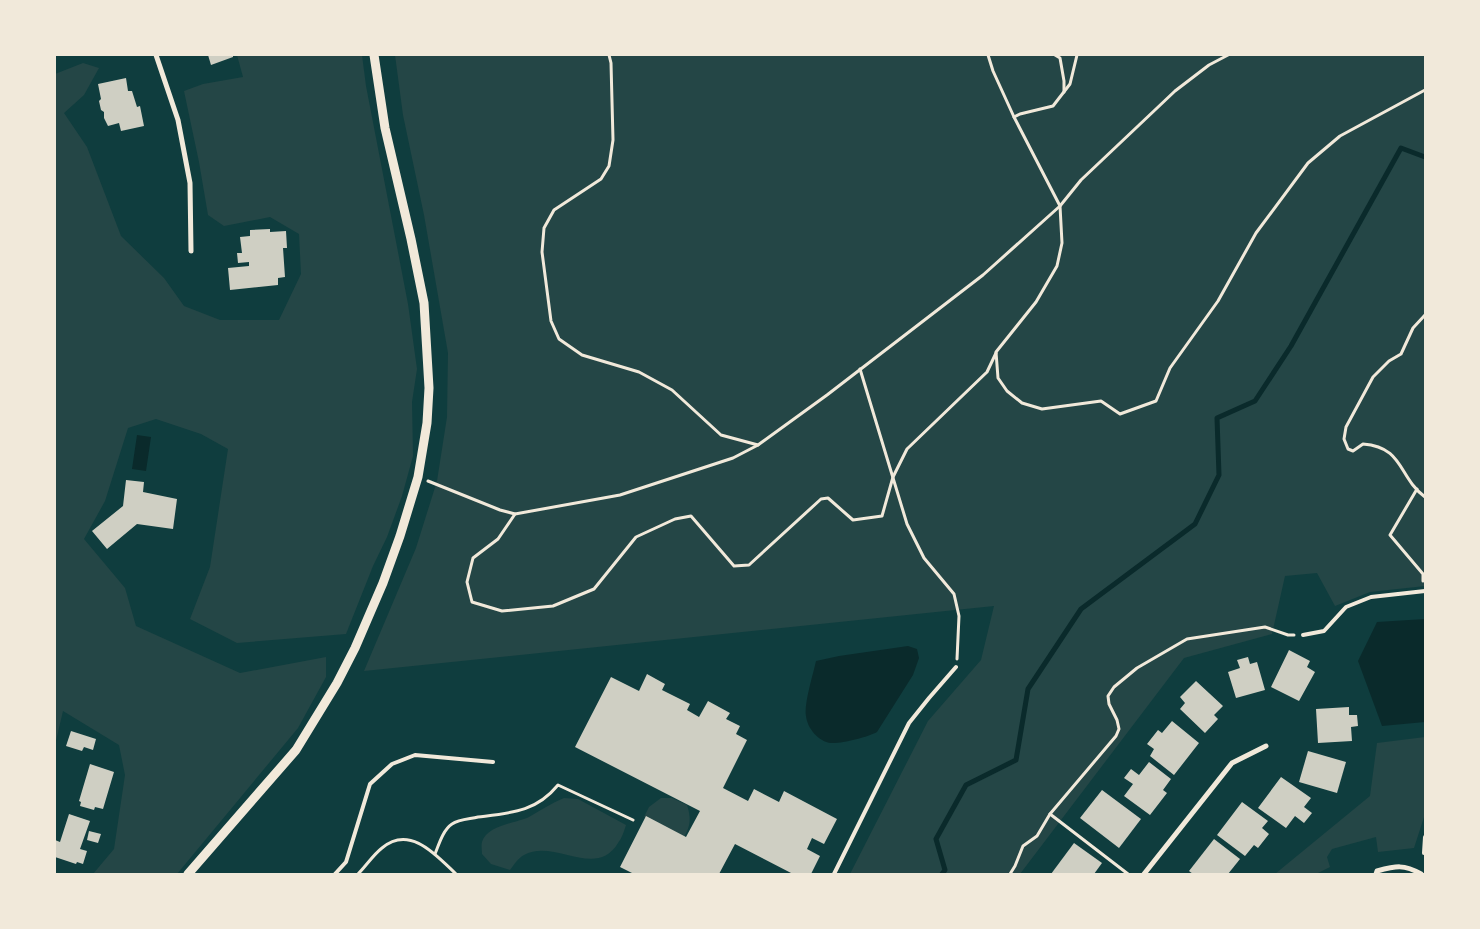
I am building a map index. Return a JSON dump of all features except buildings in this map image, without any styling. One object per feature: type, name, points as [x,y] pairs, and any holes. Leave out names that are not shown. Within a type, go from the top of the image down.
[{"type":"street","points":[[156,55],[178,120],[190,183],[191,251]]},
{"type":"street","points":[[190,873],[296,750],[337,683],[355,648],[383,582],[400,536],[418,477],[427,422],[429,388],[424,303],[385,128],[374,55]]},
{"type":"street","points":[[1144,874],[1232,762],[1266,746]]},
{"type":"street","points":[[1376,874],[1377,871],[1395,866],[1409,867],[1421,874]]},
{"type":"lane","points":[[1303,635],[1324,631],[1346,607],[1371,598],[1424,591]]},
{"type":"lane","points":[[834,874],[909,723],[956,667]]},
{"type":"lane","points":[[335,874],[346,862],[370,784],[392,764],[415,755],[494,762]]},
{"type":"lane","points":[[1424,853],[1425,837]]},
{"type":"path","points":[[609,55],[611,63],[613,140],[609,166],[601,179],[554,210],[544,228],[542,252],[551,322],[559,338],[582,355],[639,372],[672,390],[721,435],[758,445]]},
{"type":"path","points":[[516,514],[498,539],[473,558],[467,582],[472,602],[502,611],[552,606],[594,588],[636,537],[675,519],[691,516],[734,566],[749,565],[821,499],[828,498],[853,520],[882,516],[893,477],[907,449],[987,372],[996,352],[1036,302],[1058,266],[1062,243],[1060,206],[992,71],[988,55]]},
{"type":"path","points":[[1055,55],[1060,58],[1064,92]]},
{"type":"path","points":[[1014,117],[1053,106],[1070,84],[1076,55]]},
{"type":"path","points":[[418,477],[500,510],[516,514],[620,495],[733,458],[758,445],[982,275],[1060,206],[1081,180],[1175,91],[1209,65],[1228,55]]},
{"type":"path","points":[[996,352],[998,378],[1007,391],[1022,403],[1042,409],[1101,401],[1120,414],[1156,401],[1170,368],[1218,301],[1256,232],[1308,163],[1340,136],[1425,90]]},
{"type":"path","points":[[1425,315],[1413,328],[1401,354],[1389,361],[1373,377],[1346,427],[1344,439],[1348,449],[1353,452],[1363,444],[1376,445],[1388,450],[1416,489],[1425,497]]},
{"type":"path","points":[[860,369],[907,524],[924,558],[954,594],[959,616],[956,667]]},
{"type":"path","points":[[1416,489],[1390,534],[1423,574],[1424,591]]},
{"type":"path","points":[[1010,874],[1023,846],[1037,836],[1050,814],[1116,736],[1119,729],[1109,704],[1108,696],[1114,688],[1138,668],[1186,639],[1265,628],[1288,635],[1303,635]]},
{"type":"path","points":[[434,854],[446,831],[452,824],[462,820],[520,812],[536,805],[552,793],[558,785],[633,820]]},
{"type":"path","points":[[1050,814],[1128,874]]},
{"type":"path","points":[[358,874],[382,848],[390,842],[402,839],[427,847],[456,874]]},
{"type":"shaded area","points":[[237,55],[362,55],[366,86],[408,304],[417,369],[412,402],[413,456],[402,496],[387,537],[373,566],[346,634],[237,643],[190,619],[210,567],[228,449],[201,434],[156,419],[128,428],[105,501],[84,539],[125,588],[136,626],[240,673],[326,657],[326,677],[298,728],[177,874],[93,874],[114,849],[125,775],[119,745],[63,711],[55,745],[55,74],[83,63],[99,68],[84,95],[64,113],[87,147],[121,236],[164,278],[184,306],[220,320],[279,320],[301,274],[299,234],[270,217],[224,226],[208,215],[184,91],[203,84],[243,77]]},
{"type":"shaded area","points":[[395,55],[1425,55],[1425,586],[1370,592],[1335,606],[1317,573],[1285,576],[1272,634],[1184,658],[1020,874],[850,874],[928,721],[981,660],[994,606],[364,671],[416,548],[437,481],[447,417],[448,353],[424,215],[403,115]]},
{"type":"shaded area","points":[[137,435],[151,437],[146,471],[132,469]]},
{"type":"shaded area","points":[[1425,619],[1425,722],[1382,726],[1358,661],[1377,622]]},
{"type":"shaded area","points":[[908,646],[917,649],[919,658],[913,675],[877,732],[854,740],[835,743],[822,740],[814,734],[807,721],[806,710],[807,697],[816,661]]},
{"type":"shaded area","points":[[1425,737],[1425,814],[1414,848],[1378,852],[1376,837],[1332,849],[1327,857],[1330,867],[1316,874],[1275,874],[1370,796],[1377,743]]},
{"type":"shaded area","points":[[564,798],[578,799],[626,825],[619,841],[609,853],[598,858],[586,859],[548,851],[536,851],[522,856],[510,870],[491,864],[482,854],[482,842],[490,832],[503,825],[529,817]]},
{"type":"shaded area","points":[[661,798],[672,798],[687,805],[690,821],[684,837],[644,817],[649,807]]},
{"type":"waterway","points":[[942,874],[945,870],[936,839],[966,785],[1016,760],[1028,689],[1081,609],[1195,524],[1219,475],[1217,418],[1255,401],[1291,346],[1401,148],[1425,157]]}]
